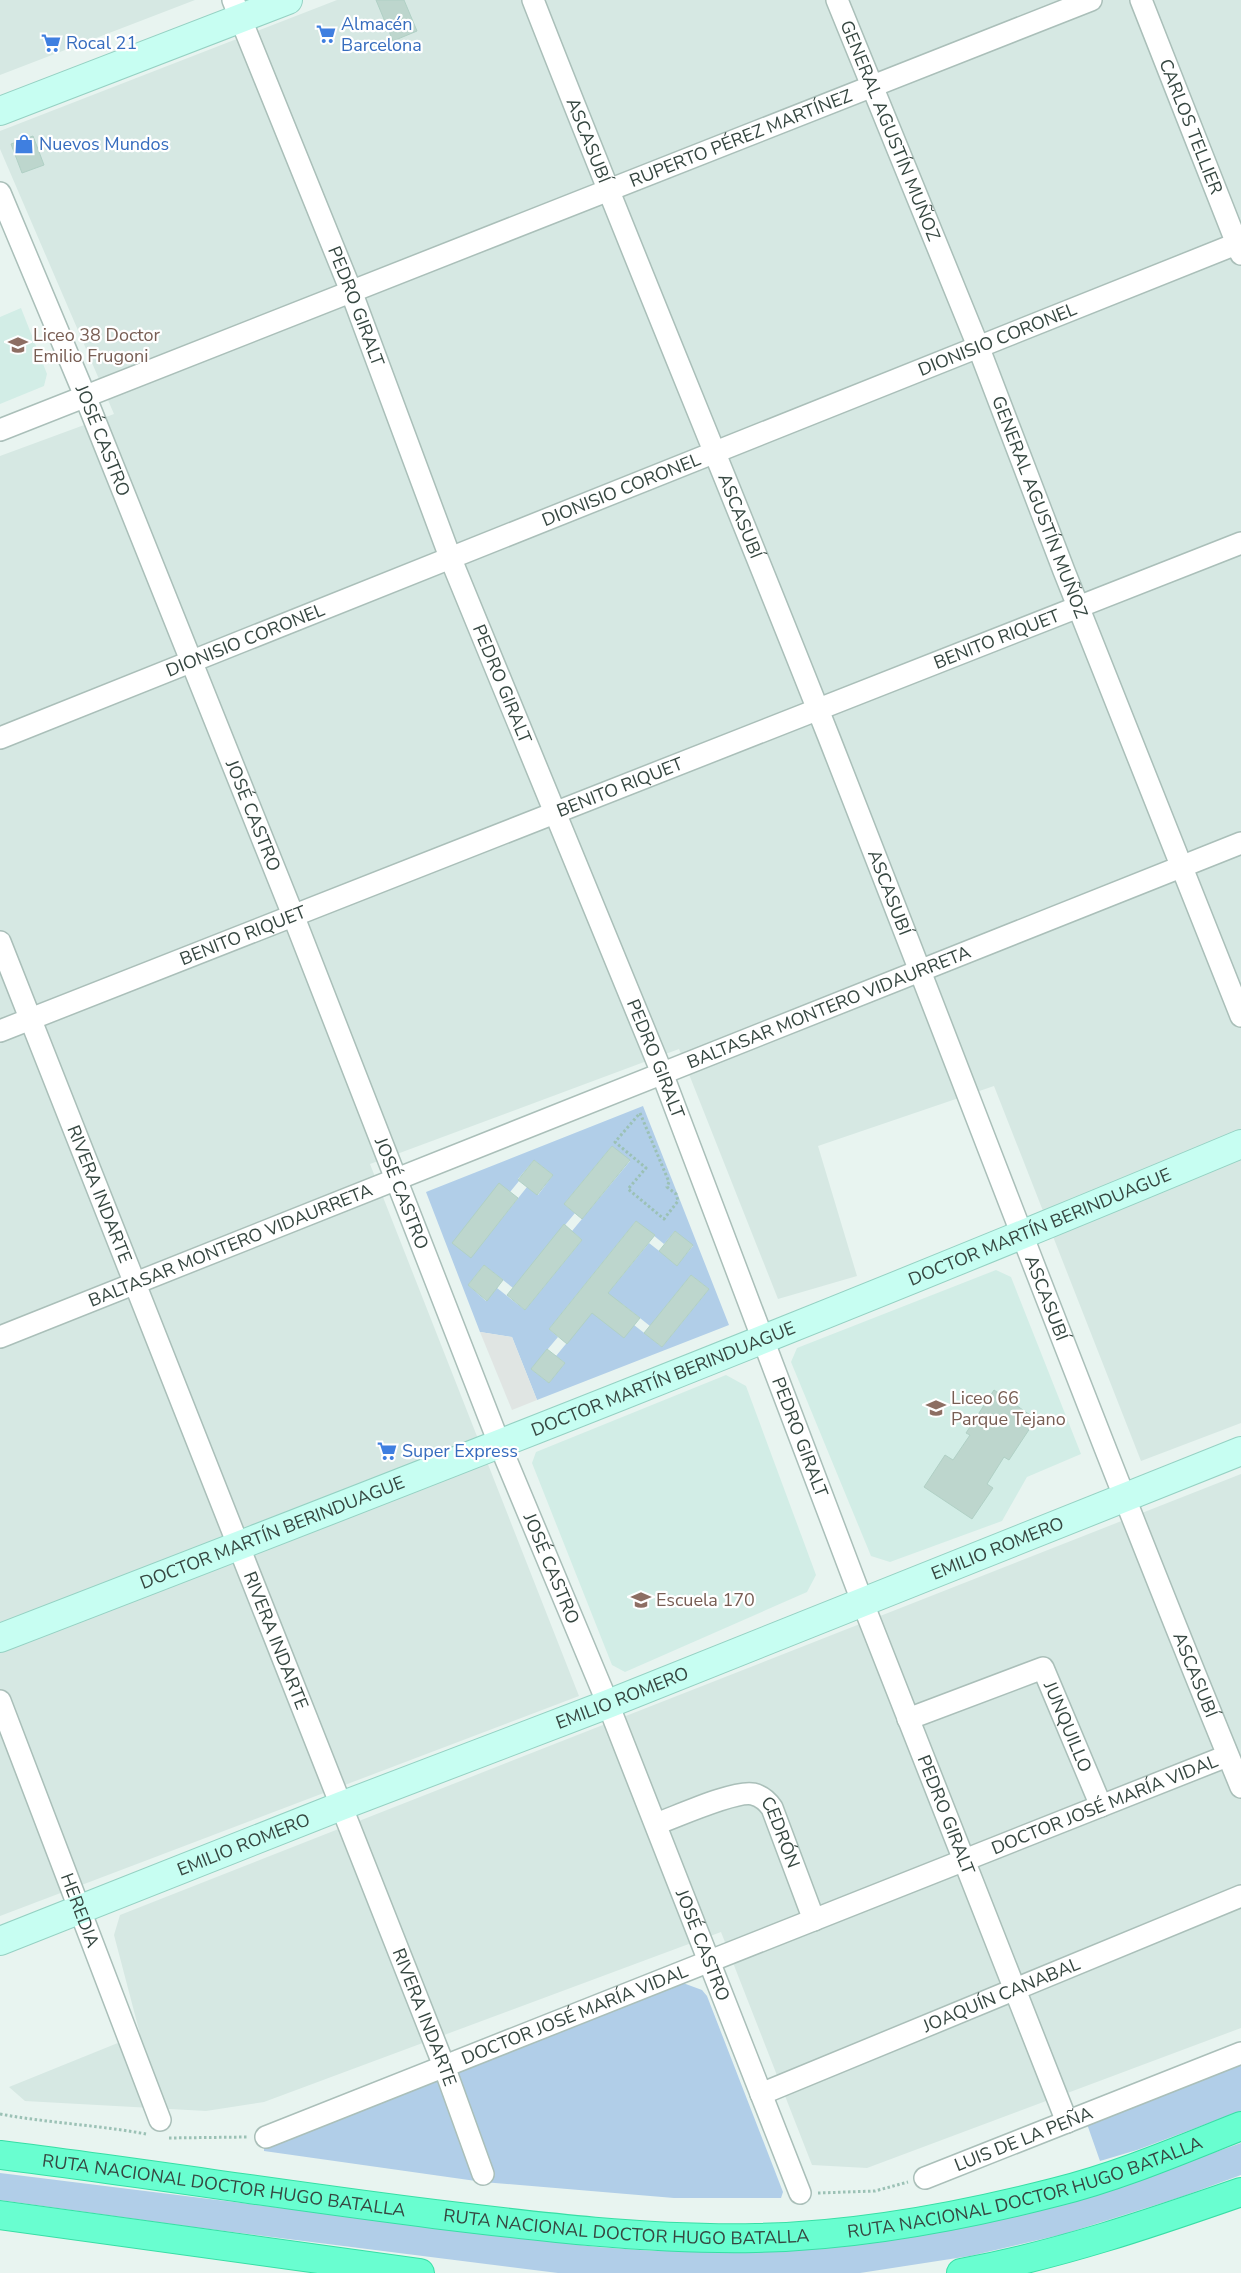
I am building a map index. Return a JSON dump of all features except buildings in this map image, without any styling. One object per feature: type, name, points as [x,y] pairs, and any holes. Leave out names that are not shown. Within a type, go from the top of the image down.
[{"type":"highway","name":"RUTA NACIONAL DOCTOR HUGO BATALLA","points":[[0,2155],[398,2209],[572,2230],[671,2237],[758,2238],[880,2227],[932,2219],[1058,2192],[1179,2152],[1241,2126]]},
{"type":"highway","points":[[962,2273],[1056,2252],[1128,2231],[1241,2192]]},
{"type":"highway","points":[[0,2215],[420,2273]]},
{"type":"street","points":[[0,111],[237,9],[288,0]]},
{"type":"street","name":"ASCASUBÍ","points":[[533,0],[607,190],[818,710],[1024,1235],[1124,1497],[1241,1787]]},
{"type":"street","name":"GENERAL AGUSTÍN MUÑOZ","points":[[837,0],[978,346],[1241,1016]]},
{"type":"street","name":"RUPERTO PÉREZ MARTÍNEZ","points":[[0,430],[1091,0]]},
{"type":"street","name":"CARLOS TELLIER","points":[[1142,0],[1240,247]]},
{"type":"street","name":"PEDRO GIRALT","points":[[237,9],[351,291],[450,557],[662,1073],[862,1601],[1067,2122]]},
{"type":"street","name":"JOSÉ CASTRO","points":[[0,193],[85,396],[293,915],[499,1443],[608,1704],[800,2193]]},
{"type":"street","name":"DIONISIO CORONEL","points":[[0,738],[978,346],[1240,247]]},
{"type":"street","name":"BENITO RIQUET","points":[[0,1031],[293,915],[556,814],[1241,543]]},
{"type":"street","name":"BALTASAR MONTERO VIDAURRETA","points":[[0,1337],[1241,843]]},
{"type":"street","name":"RIVERA INDARTE","points":[[0,942],[444,2066],[484,2174]]},
{"type":"street","name":"DOCTOR MARTÍN BERINDUAGUE","points":[[0,1638],[239,1546],[1024,1235],[1241,1144]]},
{"type":"street","name":"EMILIO ROMERO","points":[[0,1941],[341,1806],[608,1704],[1241,1451]]},
{"type":"street","name":"JUNQUILLO","points":[[908,1719],[1044,1668],[1101,1806]]},
{"type":"street","name":"HEREDIA","points":[[0,1700],[81,1910],[159,2131]]},
{"type":"street","name":"DOCTOR JOSÉ MARÍA VIDAL","points":[[266,2137],[1227,1756]]},
{"type":"street","name":"CEDRÓN","points":[[656,1824],[734,1795],[753,1794],[762,1798],[772,1808],[814,1920]]},
{"type":"street","name":"JOAQUÍN CANABAL","points":[[761,2094],[1241,1896]]},
{"type":"street","name":"LUIS DE LA PEÑA","points":[[925,2178],[1241,2053]]},
{"type":"path","points":[[640,1113],[669,1182],[667,1186],[676,1194],[678,1202],[664,1218],[628,1189],[646,1168],[615,1142],[638,1114],[640,1113]]},
{"type":"path","points":[[0,2114],[36,2121],[266,2137]]},
{"type":"path","points":[[800,2193],[875,2192],[925,2178]]},
{"type":"shaded area","points":[[0,0],[195,0],[0,75]]},
{"type":"shaded area","points":[[337,0],[1241,0],[1241,1423],[1141,1461],[994,1086],[818,1146],[857,1276],[778,1299],[679,1049],[370,1164],[579,1696],[0,1916],[0,456],[114,414],[0,149],[0,131]]},
{"type":"shaded area","name":"Liceo 38 Doctor Emilio Frugoni","points":[[21,308],[47,374],[44,386],[0,404],[0,317]]},
{"type":"shaded area","points":[[643,1106],[729,1325],[537,1400],[512,1337],[480,1332],[426,1192]],"holes":[[[612,1146],[630,1161],[572,1231],[582,1240],[525,1310],[497,1288],[486,1301],[468,1285],[484,1265],[513,1288],[575,1213],[564,1204]],[[534,1160],[553,1175],[538,1195],[527,1187],[471,1257],[510,1192],[519,1181],[518,1179]],[[636,1221],[664,1244],[675,1231],[693,1246],[677,1265],[649,1243],[556,1356],[565,1363],[549,1383],[531,1369],[558,1337],[549,1329]],[[691,1275],[709,1289],[662,1347],[634,1325],[621,1303],[650,1326]]]},
{"type":"shaded area","name":"Liceo 66 Parque Tejano","points":[[996,1270],[1011,1277],[1081,1454],[1027,1477],[1002,1521],[890,1562],[871,1556],[791,1362],[797,1348]]},
{"type":"shaded area","points":[[480,1332],[512,1337],[537,1400],[512,1410]]},
{"type":"shaded area","points":[[726,1375],[746,1386],[816,1575],[807,1592],[625,1672],[612,1665],[532,1463],[536,1452]]},
{"type":"shaded area","points":[[1241,1474],[1241,2028],[867,2168],[812,2165],[721,1932],[264,2102],[206,2111],[25,2101],[9,2087],[140,2034],[114,1935],[120,1915]]},
{"type":"shaded area","points":[[683,1983],[702,1990],[707,1996],[783,2192],[781,2198],[674,2198],[483,2182],[264,2151],[264,2145]]},
{"type":"shaded area","points":[[1241,2063],[1241,2111],[1137,2150],[1100,2161],[1087,2124]]},
{"type":"shaded area","points":[[1241,2143],[1241,2175],[1181,2197],[1064,2234],[970,2256],[860,2273],[558,2273],[185,2226],[0,2200],[0,2173],[597,2247],[654,2251],[729,2251],[1100,2193]]},
{"type":"place","name":"Almacén Barcelona","points":[[326,34]]},
{"type":"place","name":"Rocal 21","points":[[51,43]]},
{"type":"place","name":"Nuevos Mundos","points":[[24,144]]},
{"type":"place","name":"Liceo 38 Doctor Emilio Frugoni","points":[[18,345]]},
{"type":"place","name":"Liceo 66 Parque Tejano","points":[[936,1408]]},
{"type":"place","name":"Super Express","points":[[387,1451]]},
{"type":"place","name":"Escuela 170","points":[[641,1600]]}]
